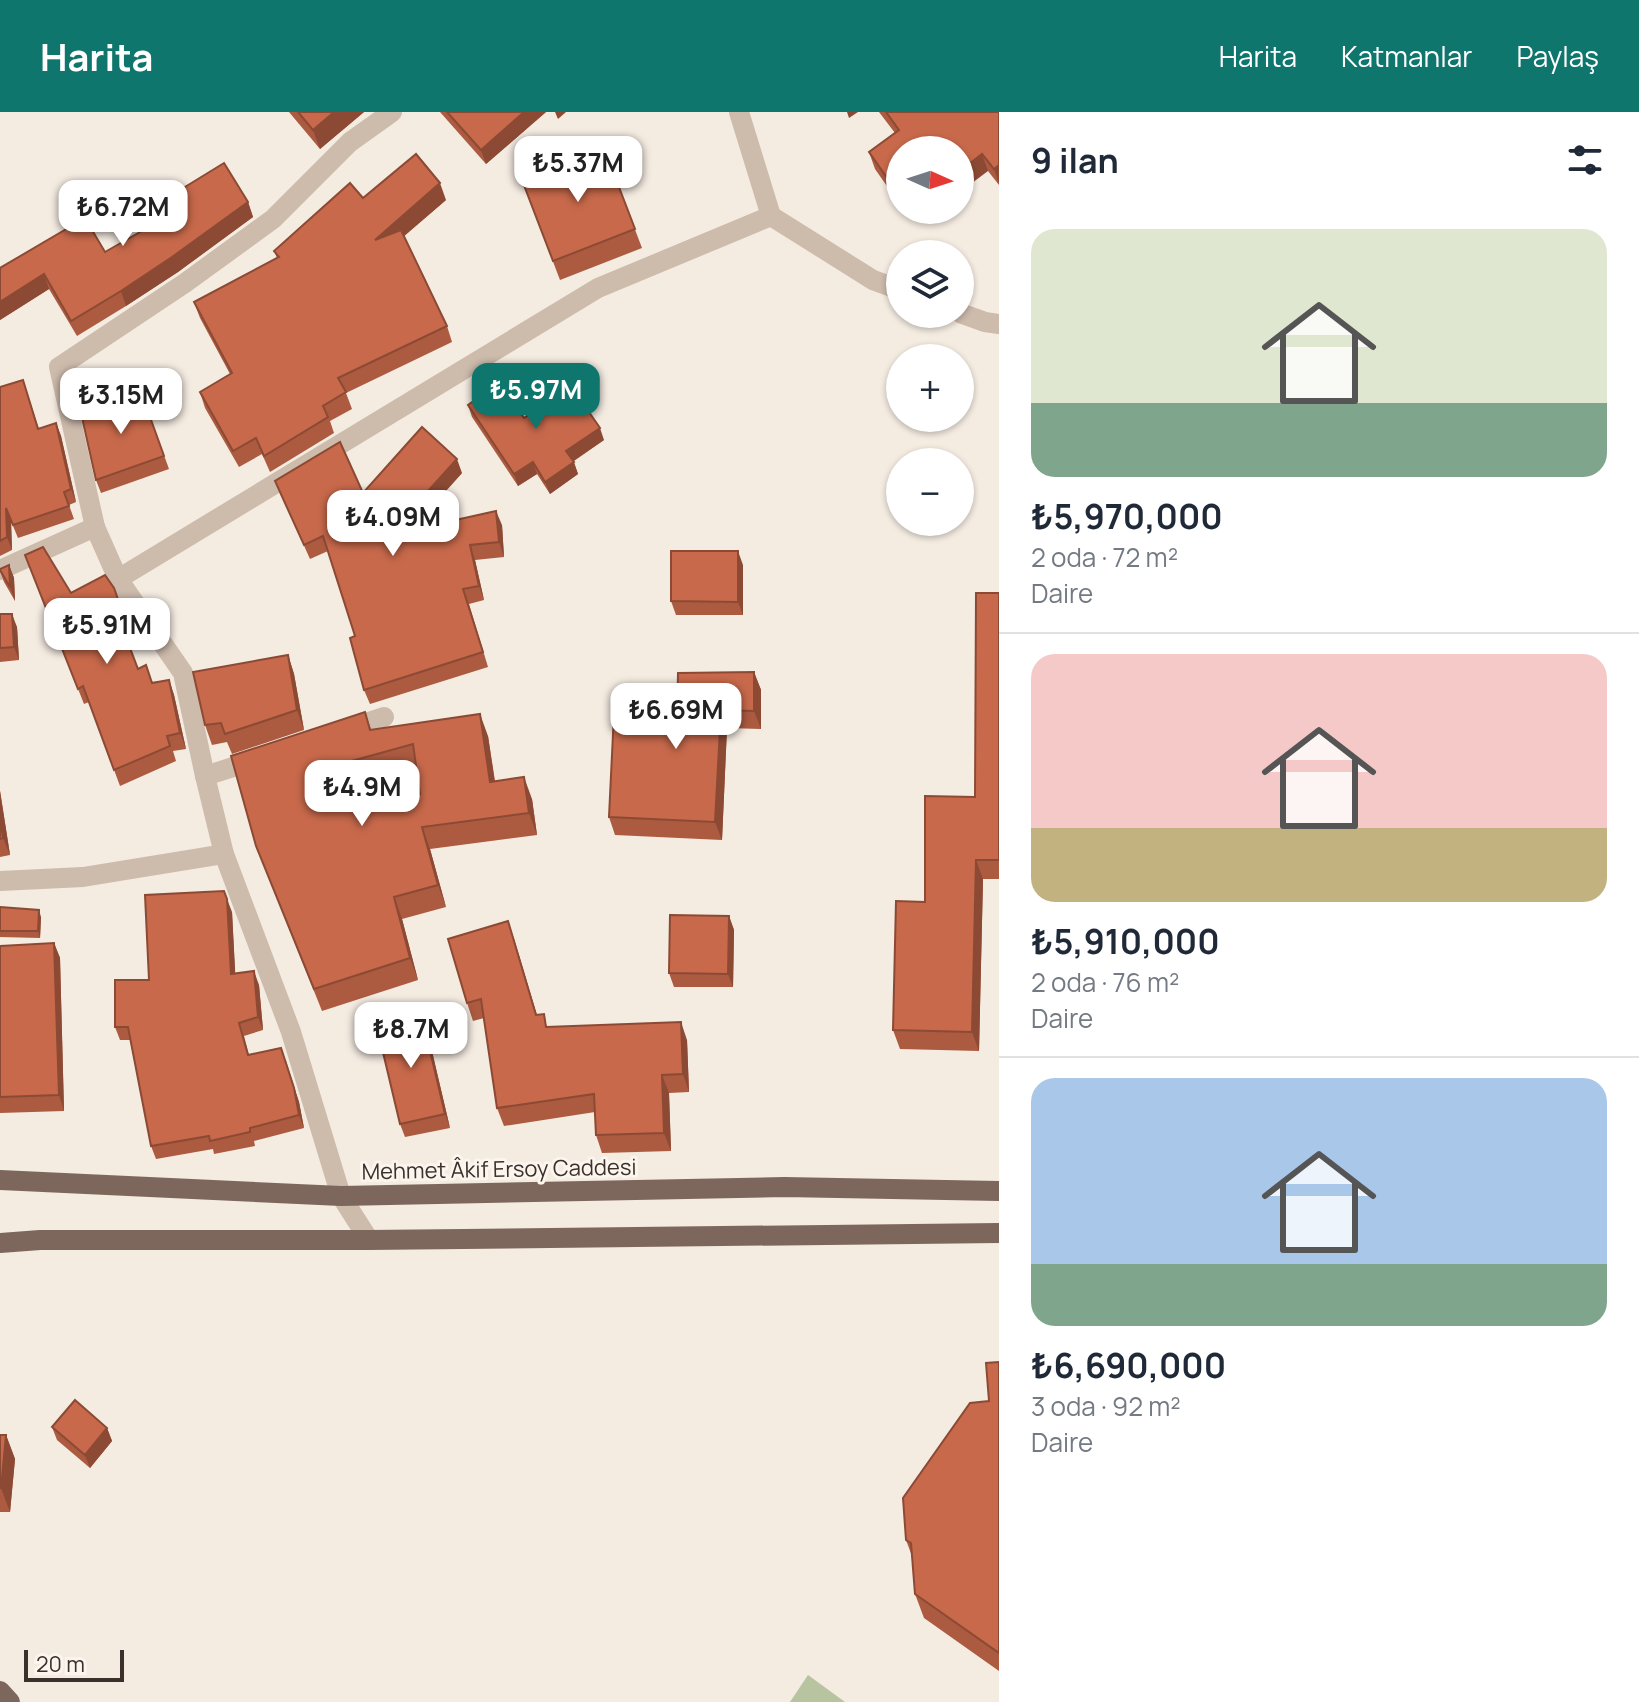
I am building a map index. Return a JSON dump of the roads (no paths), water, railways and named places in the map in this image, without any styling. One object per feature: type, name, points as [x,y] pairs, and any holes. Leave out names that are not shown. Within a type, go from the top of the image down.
[{"type":"main road","name":"Mehmet Âkif Ersoy Caddesi","points":[[0,1180],[341,1196],[784,1187],[999,1191]]},
{"type":"main road","points":[[0,1243],[40,1240],[369,1240],[999,1233]]},
{"type":"main road","points":[[0,1691],[10,1702]]},
{"type":"street","points":[[369,1240],[341,1196],[291,1032],[224,854],[183,673],[118,579],[95,527],[59,367],[185,283],[273,219],[350,142],[392,112]]},
{"type":"street","points":[[739,112],[771,216],[873,280],[886,285]]},
{"type":"street","points":[[118,579],[598,288],[771,216]]},
{"type":"street","points":[[974,318],[999,324]]},
{"type":"street","points":[[0,570],[95,527]]},
{"type":"street","points":[[324,737],[384,717]]},
{"type":"street","points":[[205,776],[279,752]]},
{"type":"street","points":[[0,881],[83,877],[224,854]]}]
